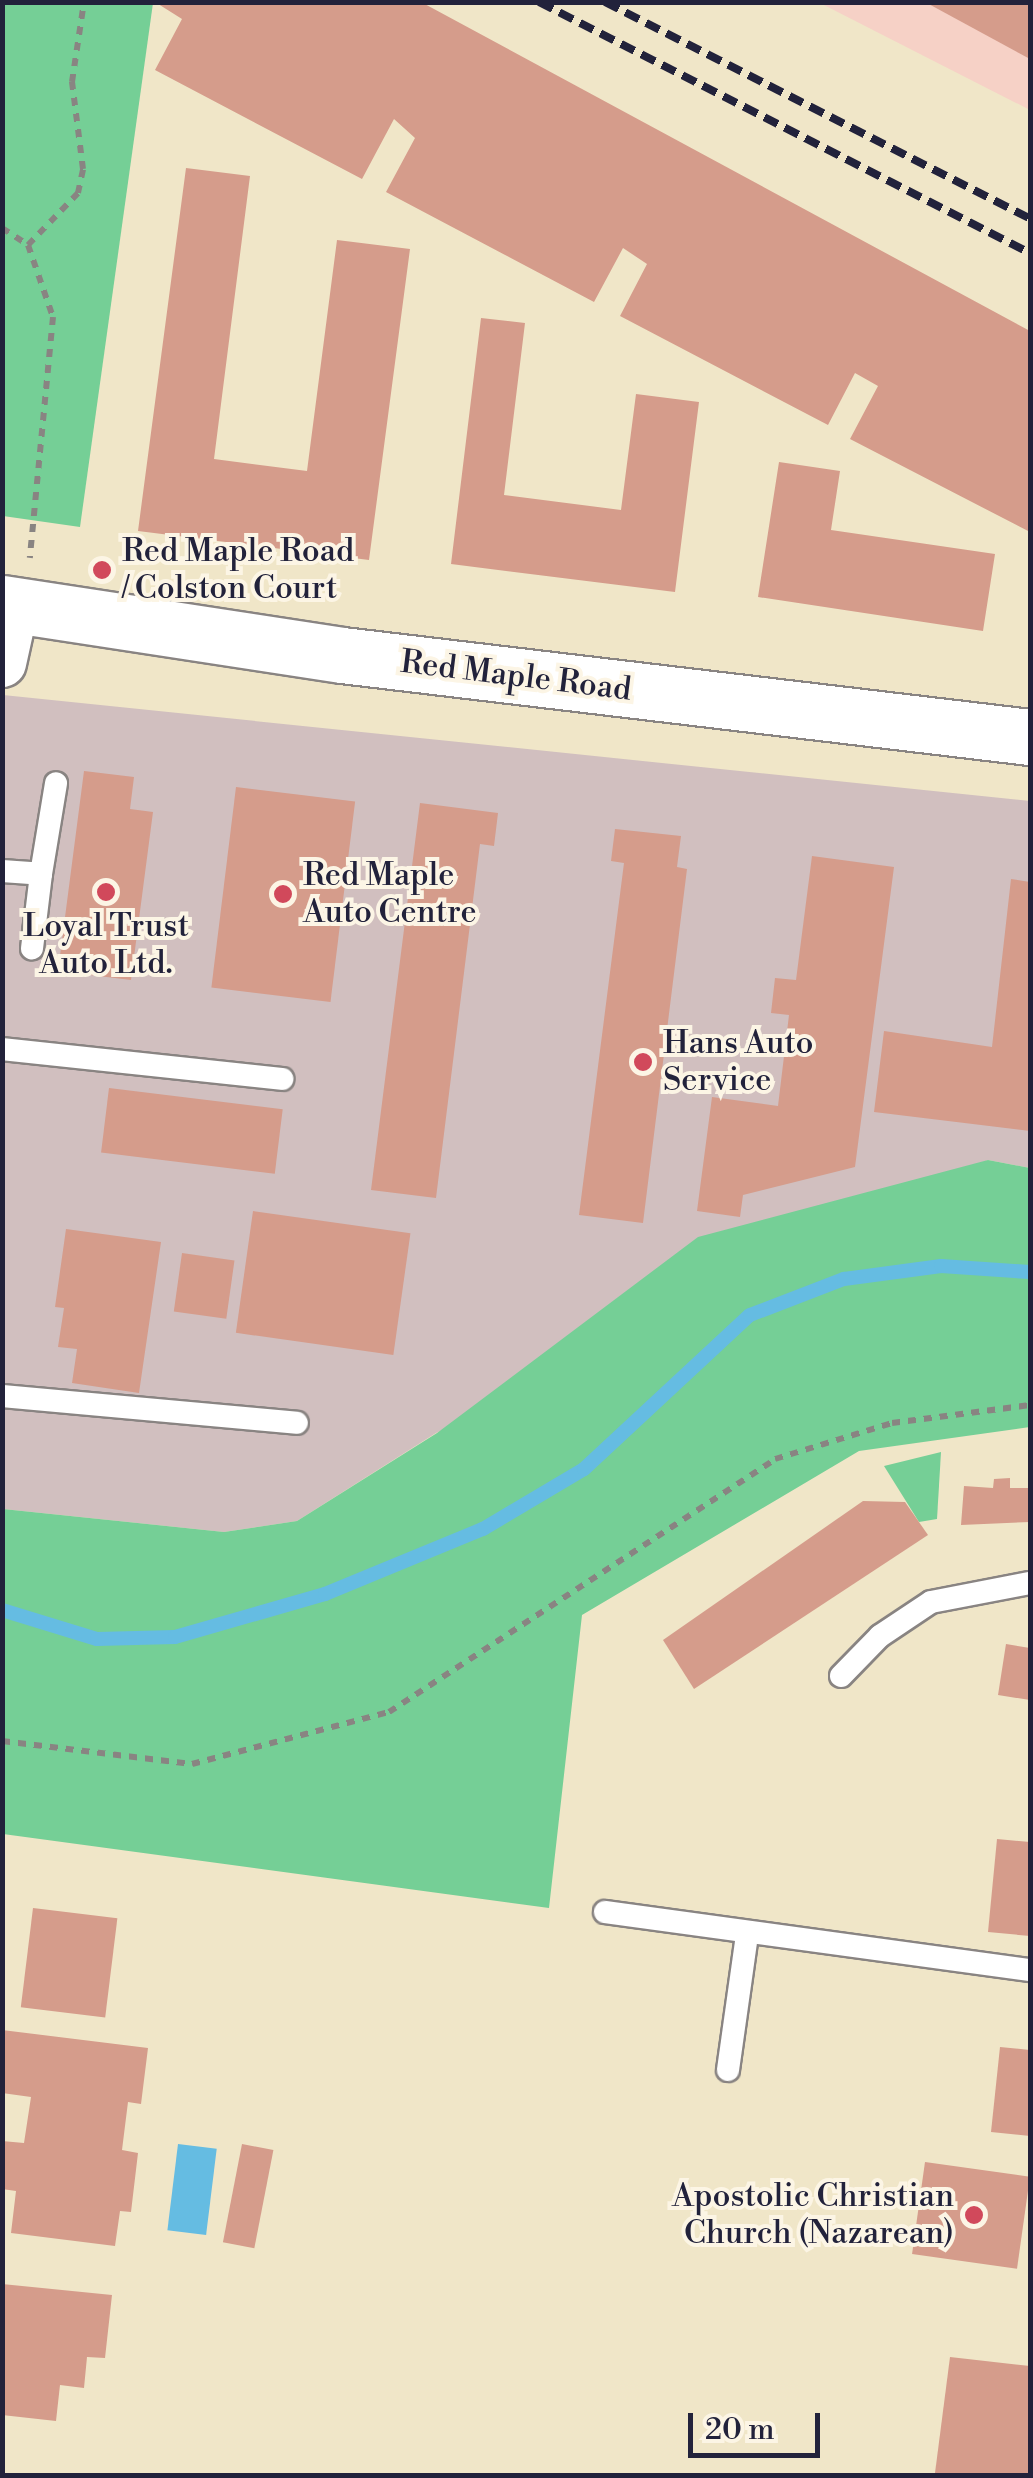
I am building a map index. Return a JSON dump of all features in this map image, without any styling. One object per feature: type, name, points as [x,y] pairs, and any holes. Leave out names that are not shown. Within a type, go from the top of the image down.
[{"type":"street","points":[[2,663],[15,594]]},
{"type":"street","name":"Red Maple Road","points":[[15,594],[342,655],[1030,737]]},
{"type":"lane","points":[[32,948],[56,783]]},
{"type":"lane","points":[[2,870],[41,874]]},
{"type":"lane","points":[[2,1049],[282,1079]]},
{"type":"lane","points":[[2,1396],[297,1423]]},
{"type":"lane","points":[[841,1676],[880,1636],[931,1602],[1030,1584]]},
{"type":"lane","points":[[605,1912],[1030,1970]]},
{"type":"lane","points":[[728,2070],[748,1934]]},
{"type":"path","points":[[28,246],[78,192],[81,181],[72,82],[84,2]]},
{"type":"path","points":[[2,228],[28,246],[53,317],[15,594]]},
{"type":"path","points":[[2,1741],[192,1764],[390,1712],[775,1459],[892,1423],[1030,1405]]},
{"type":"shaded area","points":[[820,3],[1030,3],[1030,110]]},
{"type":"shaded area","points":[[3,695],[1030,801],[1030,1168],[988,1160],[436,1433],[297,1521],[224,1532],[3,1509]]},
{"type":"green space","points":[[3,2],[153,3],[80,527],[3,516]]},
{"type":"green space","points":[[988,1160],[1030,1168],[1030,1427],[859,1451],[582,1615],[549,1908],[3,1834],[3,1509],[224,1532],[297,1521],[437,1433],[698,1237]]},
{"type":"green space","points":[[941,1452],[937,1519],[919,1522],[884,1466]]},
{"type":"water","points":[[178,2144],[217,2149],[206,2235],[167,2230]]},
{"type":"building","points":[[155,2],[421,2],[1030,331],[1030,532],[850,439],[878,386],[855,373],[828,425],[620,316],[647,264],[623,248],[594,302],[386,192],[415,138],[394,119],[362,179],[155,70],[182,19]]},
{"type":"building","points":[[925,2],[1030,2],[1030,59]]},
{"type":"building","points":[[186,168],[250,176],[214,459],[307,471],[337,240],[410,249],[369,560],[138,531]]},
{"type":"building","points":[[481,318],[525,323],[504,495],[621,510],[636,394],[699,402],[675,592],[451,564]]},
{"type":"building","points":[[779,462],[840,471],[831,530],[995,554],[983,631],[758,597]]},
{"type":"building","name":"Loyal Trust Auto Ltd.","points":[[84,771],[134,777],[130,809],[153,812],[131,980],[58,971]]},
{"type":"building","name":"Red Maple Auto Centre","points":[[236,787],[355,802],[330,1002],[211,987]]},
{"type":"building","points":[[420,803],[498,813],[494,846],[480,844],[436,1198],[371,1190]]},
{"type":"building","points":[[615,829],[681,836],[677,867],[687,869],[643,1223],[579,1215],[624,863],[611,861]]},
{"type":"building","points":[[812,856],[894,867],[855,1167],[743,1195],[740,1217],[697,1211],[712,1097],[778,1106],[789,1015],[771,1013],[775,978],[796,980]]},
{"type":"building","points":[[1011,879],[1030,882],[1030,1131],[874,1112],[884,1031],[992,1047]]},
{"type":"building","points":[[109,1088],[283,1109],[275,1174],[101,1153]]},
{"type":"building","points":[[253,1211],[410,1233],[393,1355],[236,1333]]},
{"type":"building","points":[[66,1229],[161,1242],[139,1393],[72,1383],[77,1349],[58,1347],[64,1308],[55,1307]]},
{"type":"building","points":[[182,1253],[234,1260],[226,1319],[174,1311]]},
{"type":"building","points":[[1010,1478],[1010,1488],[1030,1488],[1030,1522],[961,1525],[964,1486],[993,1488],[994,1479]]},
{"type":"building","points":[[863,1501],[905,1502],[928,1535],[694,1689],[663,1640]]},
{"type":"building","points":[[1006,1644],[1030,1648],[1030,1700],[998,1695]]},
{"type":"building","points":[[997,1839],[1030,1842],[1030,1936],[988,1932]]},
{"type":"building","points":[[33,1908],[117,1918],[105,2018],[21,2007]]},
{"type":"building","points":[[2,2030],[148,2048],[141,2104],[128,2102],[122,2150],[138,2153],[131,2212],[120,2211],[115,2246],[11,2233],[16,2191],[2,2189],[2,2141],[24,2143],[31,2097],[2,2093]]},
{"type":"building","points":[[1000,2047],[1030,2050],[1030,2136],[991,2132]]},
{"type":"building","points":[[242,2144],[273,2150],[254,2248],[223,2242]]},
{"type":"building","name":"Apostolic Christian Church (Nazarean)","points":[[925,2162],[1030,2177],[1017,2269],[912,2254]]},
{"type":"building","points":[[2,2284],[112,2295],[105,2358],[87,2357],[84,2388],[60,2385],[56,2421],[2,2415]]},
{"type":"building","points":[[950,2357],[1030,2366],[1030,2476],[935,2473]]},
{"type":"waterway","points":[[2,1610],[97,1639],[175,1637],[325,1594],[483,1529],[584,1469],[750,1315],[844,1279],[941,1266],[1030,1272]]},
{"type":"railway","points":[[539,2],[1030,253]]},
{"type":"railway","points":[[605,2],[1030,219]]},
{"type":"place","name":"Red Maple Road / Colston Court","points":[[102,570]]},
{"type":"place","name":"Loyal Trust Auto Ltd.","points":[[106,892]]},
{"type":"place","name":"Red Maple Auto Centre","points":[[283,894]]},
{"type":"place","name":"Hans Auto Service","points":[[643,1062]]},
{"type":"place","name":"Apostolic Christian Church (Nazarean)","points":[[974,2215]]}]
